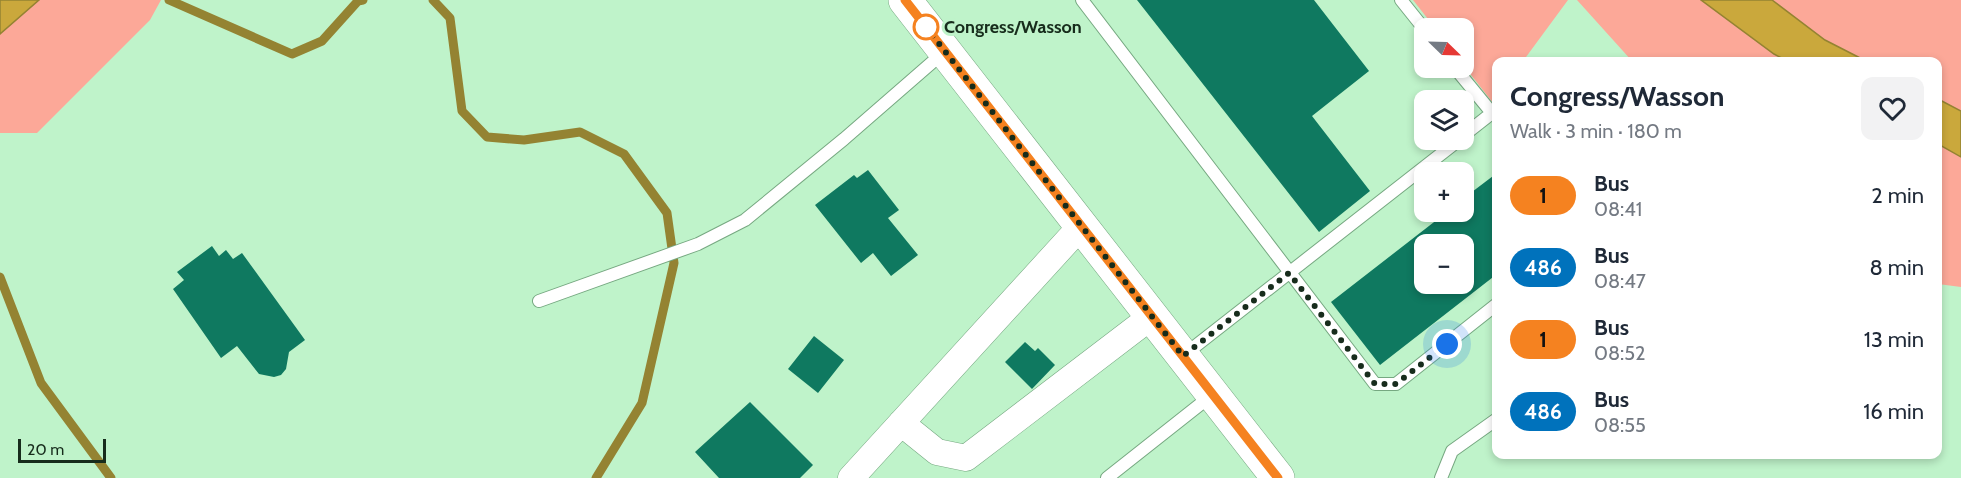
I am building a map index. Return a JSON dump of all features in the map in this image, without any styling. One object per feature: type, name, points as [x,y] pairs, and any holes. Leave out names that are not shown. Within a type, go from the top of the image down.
[{"type":"main road","points":[[905,0],[1278,478]]},
{"type":"street","points":[[851,478],[1081,226]]},
{"type":"street","points":[[901,423],[937,452],[966,458],[1152,316]]},
{"type":"lane","points":[[1082,0],[1375,384],[1396,384],[1492,308]]},
{"type":"lane","points":[[1401,0],[1415,18]]},
{"type":"lane","points":[[539,301],[698,244],[745,220],[844,139],[945,51]]},
{"type":"lane","points":[[1463,78],[1492,114]]},
{"type":"lane","points":[[1474,129],[1492,117]]},
{"type":"lane","points":[[1183,356],[1446,150]]},
{"type":"lane","points":[[1107,478],[1213,395]]},
{"type":"lane","points":[[1441,478],[1452,451],[1492,423]]},
{"type":"shaded area","points":[[0,0],[161,0],[150,20],[37,133],[0,133]]},
{"type":"shaded area","points":[[0,0],[39,0],[0,34]]},
{"type":"shaded area","points":[[1413,0],[1568,0],[1526,57],[1492,57],[1492,102],[1473,78],[1474,18],[1427,18]]},
{"type":"shaded area","points":[[1577,0],[1961,0],[1961,287],[1942,285],[1942,57],[1628,57]]},
{"type":"shaded area","points":[[1701,0],[1772,0],[1825,40],[1858,57],[1780,57]]},
{"type":"shaded area","points":[[1942,101],[1961,111],[1961,157],[1942,146]]},
{"type":"building","points":[[1137,0],[1314,0],[1369,71],[1312,116],[1370,191],[1319,232]]},
{"type":"building","points":[[868,170],[899,210],[888,218],[918,255],[891,276],[873,253],[861,263],[815,205],[854,175],[857,178]]},
{"type":"building","points":[[1492,177],[1492,278],[1474,292],[1474,234],[1419,234],[1434,222],[1474,222],[1474,190]]},
{"type":"building","points":[[1414,238],[1414,294],[1471,294],[1380,365],[1331,302]]},
{"type":"building","points":[[212,246],[219,256],[226,250],[233,259],[242,253],[305,340],[289,352],[286,369],[281,375],[274,377],[259,374],[237,346],[221,358],[173,289],[184,280],[177,272]]},
{"type":"building","points":[[814,336],[844,360],[818,393],[788,369]]},
{"type":"building","points":[[1025,342],[1035,351],[1038,348],[1055,365],[1032,389],[1005,362]]},
{"type":"building","points":[[750,402],[813,465],[800,478],[719,478],[695,452]]},
{"type":"waterway","points":[[169,0],[292,54],[322,41],[358,1],[363,0]]},
{"type":"waterway","points":[[433,0],[450,18],[462,111],[487,137],[524,140],[580,132],[624,154],[667,213],[674,263],[642,403],[596,478]]},
{"type":"waterway","points":[[0,277],[41,383],[111,478]]},
{"type":"bus line","name":"1","points":[[905,0],[1278,478]]},
{"type":"place","name":"Congress/Wasson","points":[[926,27]]},
{"type":"route","points":[[926,27],[1183,356],[1289,273],[1375,384],[1396,384],[1447,344]]}]
